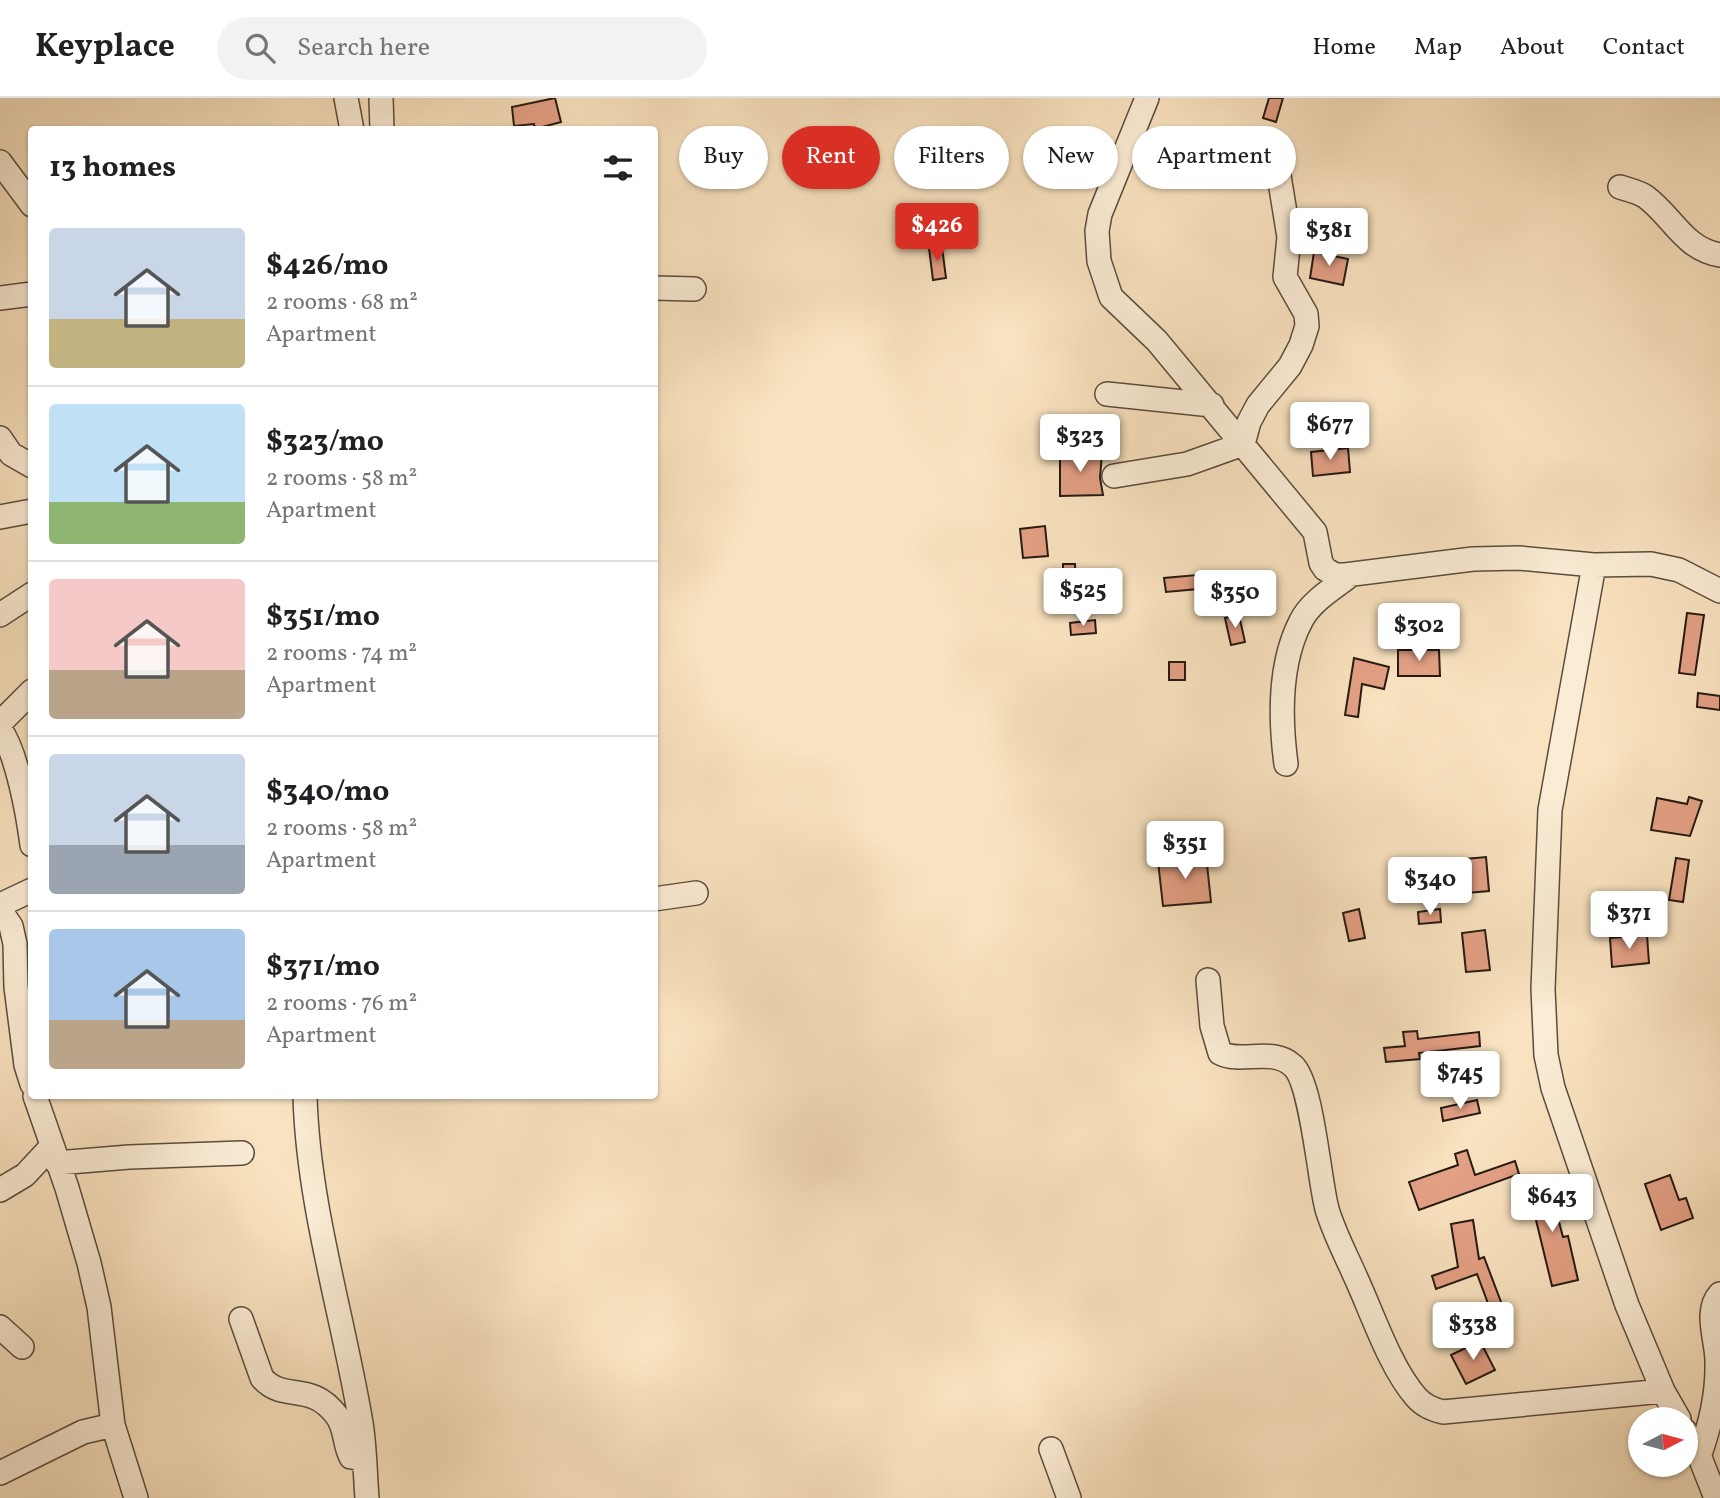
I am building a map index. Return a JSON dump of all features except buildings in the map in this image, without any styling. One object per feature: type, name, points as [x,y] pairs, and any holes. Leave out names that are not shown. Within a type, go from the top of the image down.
[{"type":"street","points":[[346,98],[351,126]]},
{"type":"street","points":[[381,98],[382,126]]},
{"type":"street","points":[[1147,98],[1100,214],[1097,231],[1099,261],[1111,297],[1157,341],[1315,532],[1321,563],[1325,569],[1335,575],[1352,574],[1499,557],[1594,565],[1645,564],[1679,570],[1720,591]]},
{"type":"street","points":[[0,162],[8,185],[28,202]]},
{"type":"street","points":[[1620,187],[1645,196],[1690,242],[1708,253],[1720,255]]},
{"type":"street","points":[[1243,444],[1249,422],[1258,405],[1290,366],[1307,326],[1306,314],[1285,277],[1289,237],[1281,189]]},
{"type":"street","points":[[658,288],[694,289]]},
{"type":"street","points":[[0,298],[28,294]]},
{"type":"street","points":[[1107,394],[1212,405]]},
{"type":"street","points":[[0,438],[11,454],[28,464]]},
{"type":"street","points":[[1114,476],[1187,464],[1243,444]]},
{"type":"street","points":[[0,517],[28,512]]},
{"type":"street","points":[[1594,565],[1550,810],[1543,989],[1546,1055],[1553,1087],[1623,1294],[1672,1407]]},
{"type":"street","points":[[1286,764],[1281,729],[1291,647],[1301,620],[1312,606],[1352,574]]},
{"type":"street","points":[[0,615],[28,596]]},
{"type":"street","points":[[28,695],[0,726],[16,772],[28,827]]},
{"type":"street","points":[[28,892],[0,907],[11,926],[15,944],[8,987],[28,1071]]},
{"type":"street","points":[[658,898],[696,893]]},
{"type":"street","points":[[1208,980],[1212,1026],[1220,1053],[1227,1057],[1251,1055],[1282,1059],[1294,1065],[1298,1073],[1308,1104],[1327,1210],[1379,1330],[1416,1397],[1430,1409],[1443,1412],[1663,1391]]},
{"type":"street","points":[[36,1099],[76,1216],[99,1307],[113,1425],[136,1498]]},
{"type":"street","points":[[306,1099],[312,1167],[362,1426],[367,1498]]},
{"type":"street","points":[[0,1189],[54,1155],[129,1157],[242,1153]]},
{"type":"street","points":[[1716,1498],[1699,1457],[1710,1426],[1716,1389],[1717,1360],[1711,1312],[1715,1299],[1720,1294]]},
{"type":"street","points":[[241,1319],[262,1378],[268,1385],[278,1390],[309,1393],[325,1402],[339,1419],[351,1457],[364,1459]]},
{"type":"street","points":[[0,1327],[23,1347]]},
{"type":"street","points":[[0,1473],[83,1432],[113,1425]]},
{"type":"street","points":[[1051,1448],[1069,1498]]}]
